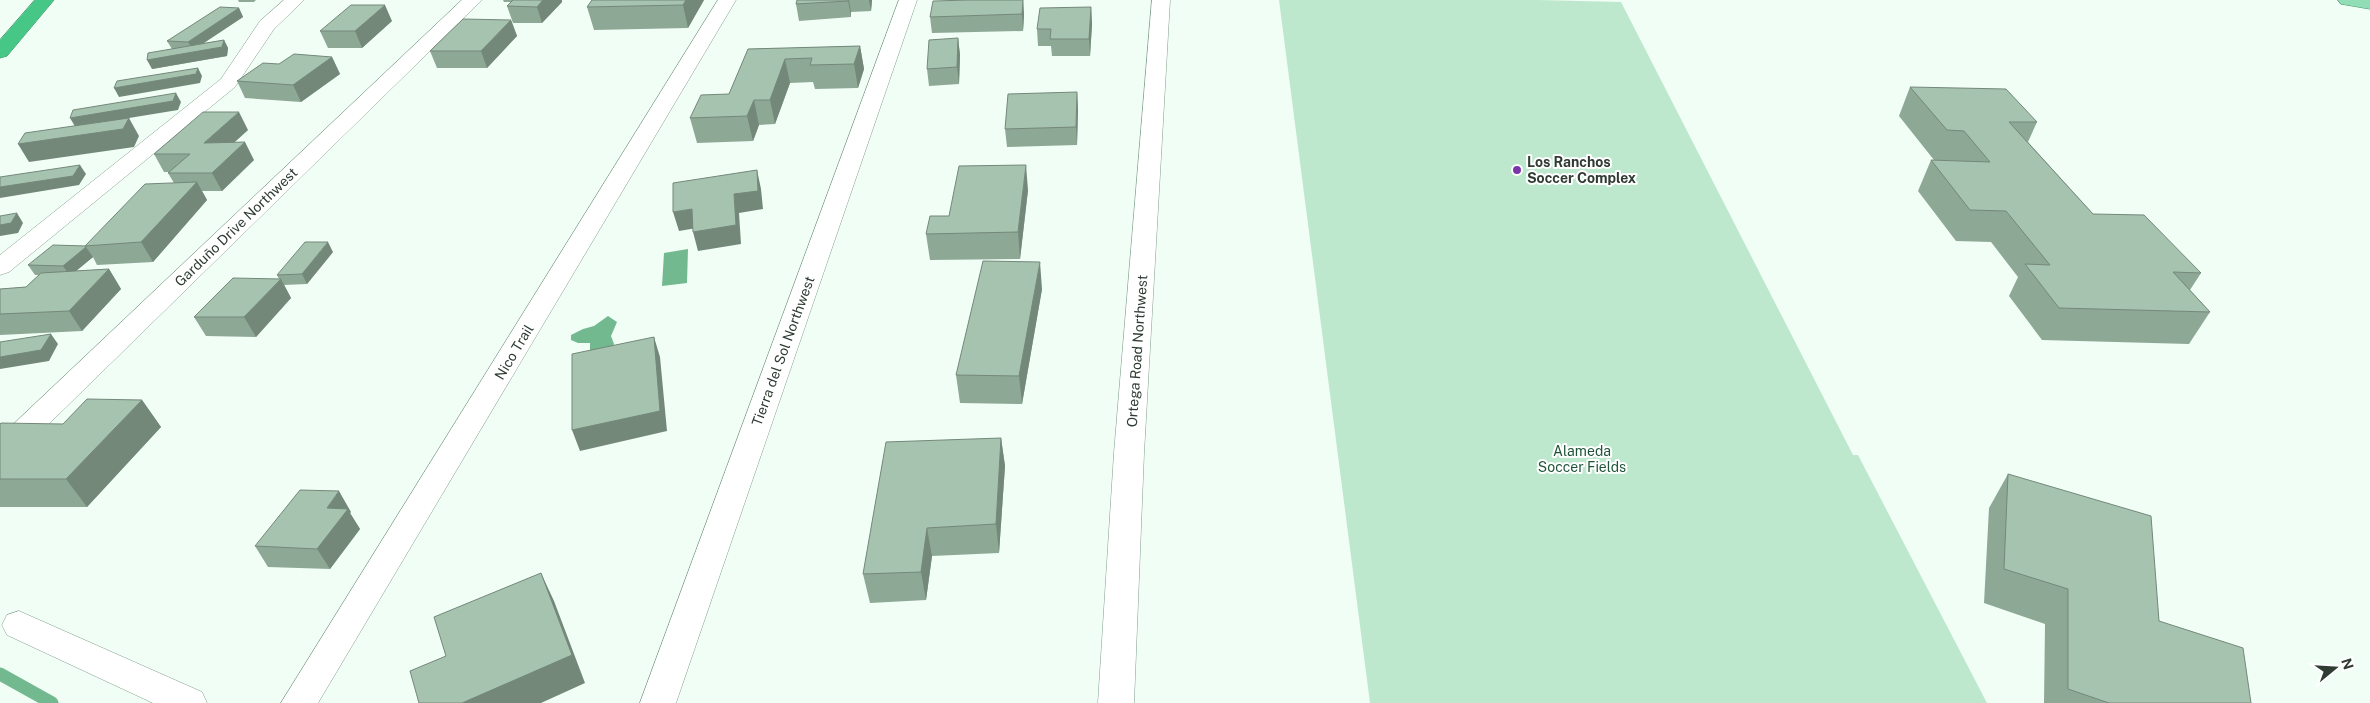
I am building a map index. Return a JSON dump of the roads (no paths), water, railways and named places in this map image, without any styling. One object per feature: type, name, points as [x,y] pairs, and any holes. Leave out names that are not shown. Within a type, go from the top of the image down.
[{"type":"highway","points":[[0,52],[45,0]]},
{"type":"main road","points":[[2347,0],[2370,3]]},
{"type":"street","points":[[0,267],[228,83],[267,25],[295,0]]},
{"type":"street","name":"Garduño Drive Northwest","points":[[0,454],[473,0]]},
{"type":"street","name":"Nico Trail","points":[[299,703],[727,0]]},
{"type":"street","name":"Tierra del Sol Northwest","points":[[658,703],[908,0]]},
{"type":"street","name":"Ortega Road Northwest","points":[[1116,703],[1130,453],[1161,0]]},
{"type":"street","points":[[19,625],[189,703]]},
{"type":"waterway","points":[[0,674],[52,703]]},
{"type":"place","name":"Los Ranchos Soccer Complex","points":[[1517,170]]},
{"type":"park label","name":"Alameda Soccer Fields","points":[[1582,460]]}]
